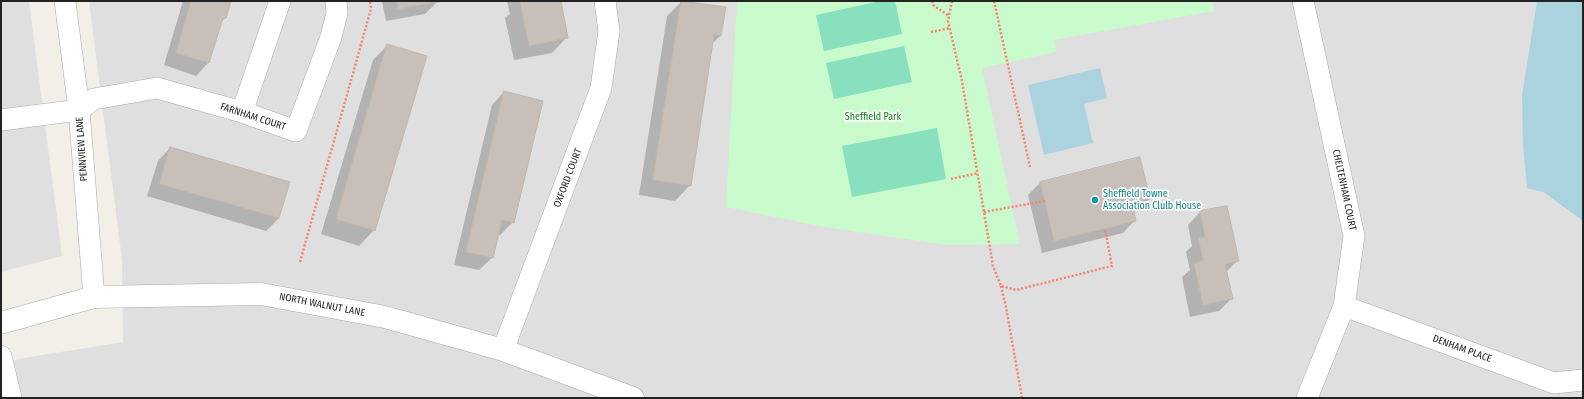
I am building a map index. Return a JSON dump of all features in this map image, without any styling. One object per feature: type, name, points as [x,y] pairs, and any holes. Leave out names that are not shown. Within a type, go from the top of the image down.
[{"type":"street","name":"PENNVIEW LANE","points":[[65,1],[79,110],[94,298]]},
{"type":"street","points":[[242,112],[280,1]]},
{"type":"street","name":"FARNHAM COURT","points":[[79,110],[94,99],[157,88],[242,112],[296,131],[331,37],[337,13],[336,1]]},
{"type":"street","name":"OXFORD COURT","points":[[503,350],[601,88],[609,31],[606,1]]},
{"type":"street","name":"CHELTENHAM COURT","points":[[1303,1],[1354,236],[1344,306],[1306,398]]},
{"type":"street","points":[[1,120],[79,110]]},
{"type":"street","name":"NORTH WALNUT LANE","points":[[1,323],[94,298],[261,294],[385,317],[503,350],[633,398]]},
{"type":"street","name":"DENHAM PLACE","points":[[1344,306],[1554,383],[1583,380]]},
{"type":"street","points":[[1,356],[11,398]]},
{"type":"path","points":[[300,262],[372,9],[370,1]]},
{"type":"path","points":[[932,1],[933,5],[949,16]]},
{"type":"path","points":[[952,1],[949,16],[950,28],[962,81],[993,266],[1001,286],[1006,307],[1022,398]]},
{"type":"path","points":[[994,1],[1030,167]]},
{"type":"path","points":[[931,32],[950,28]]},
{"type":"path","points":[[951,179],[978,173]]},
{"type":"path","points":[[984,212],[1045,201]]},
{"type":"path","points":[[1001,286],[1016,290],[1112,266],[1105,228]]},
{"type":"shaded area","points":[[1,1],[29,1],[62,256],[1,272]]},
{"type":"shaded area","points":[[89,1],[1537,1],[1532,35],[1543,192],[1583,221],[1583,398],[1,398],[1,364],[23,358],[123,342],[122,260]]},
{"type":"green space","name":"Sheffield Park","points":[[737,1],[1212,1],[1214,11],[1054,40],[1056,52],[982,68],[1020,244],[947,245],[824,227],[726,207]]},
{"type":"green space","points":[[881,1],[895,1],[902,34],[824,51],[816,15]]},
{"type":"green space","points":[[904,46],[912,82],[834,99],[826,63]]},
{"type":"green space","points":[[937,128],[946,179],[852,197],[842,146]]},
{"type":"water","points":[[1537,1],[1583,1],[1583,221],[1543,192],[1527,188],[1523,146],[1522,96]]},
{"type":"water","points":[[1100,68],[1107,98],[1084,104],[1093,143],[1044,155],[1028,85]]},
{"type":"building","points":[[191,1],[231,1],[226,18],[223,18],[209,63],[176,53]]},
{"type":"building","points":[[397,1],[438,1],[438,2],[398,9]]},
{"type":"building","points":[[561,1],[568,38],[529,46],[520,2]]},
{"type":"building","points":[[681,1],[726,7],[721,36],[714,35],[691,186],[653,180]]},
{"type":"building","points":[[387,44],[427,56],[375,231],[336,219]]},
{"type":"building","points":[[504,91],[543,101],[514,223],[502,220],[493,258],[466,252]]},
{"type":"building","points":[[170,147],[290,182],[279,218],[159,184]]},
{"type":"building","name":"Sheffield Towne Association Clulb House","points":[[1140,157],[1150,199],[1132,203],[1136,221],[1054,241],[1040,182]]},
{"type":"building","points":[[1227,206],[1239,261],[1225,264],[1233,299],[1203,305],[1194,264],[1203,260],[1198,238],[1205,237],[1200,211]]},
{"type":"place","name":"Sheffield Towne Association Clulb House","points":[[1095,200]]}]
